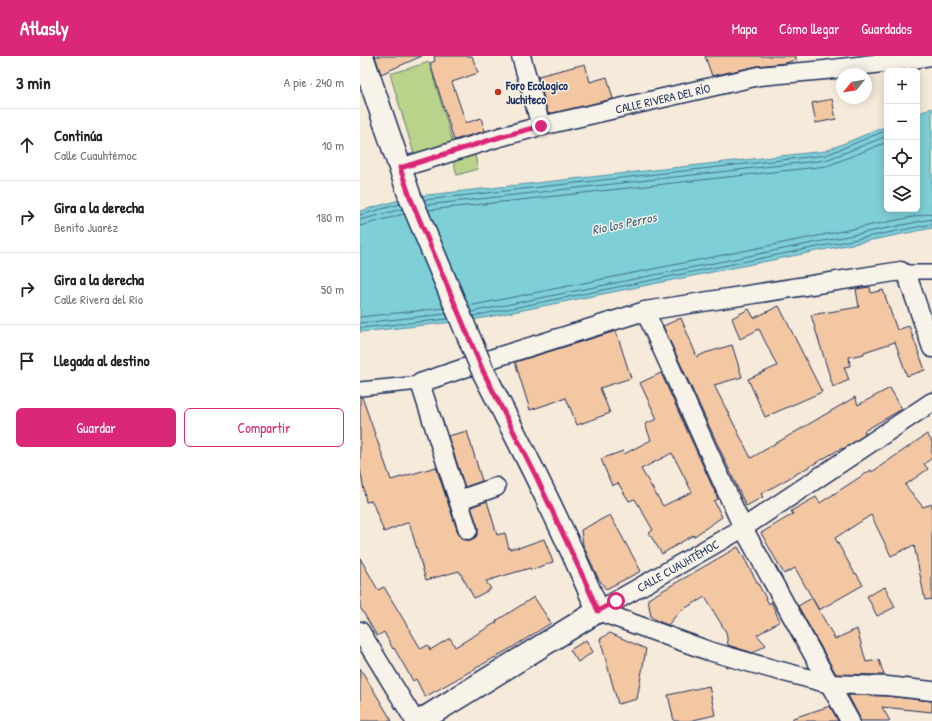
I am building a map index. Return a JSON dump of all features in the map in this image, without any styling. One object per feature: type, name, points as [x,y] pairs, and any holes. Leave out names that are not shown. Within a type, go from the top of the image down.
[{"type":"street","points":[[362,56],[410,197],[483,371],[534,472],[598,611],[709,651],[830,684],[886,686],[932,691]]},
{"type":"street","points":[[521,56],[541,126]]},
{"type":"street","name":"CALLE RIVERA DEL RÍO","points":[[400,168],[541,126],[759,76],[823,63],[914,59],[931,56]]},
{"type":"street","points":[[901,271],[908,278],[932,348]]},
{"type":"street","points":[[360,389],[420,383],[497,357],[645,311],[901,271],[932,272]]},
{"type":"street","points":[[645,311],[743,528],[850,721]]},
{"type":"street","points":[[420,383],[468,530]]},
{"type":"street","name":"CALLE CUAUHTÉMOC","points":[[420,721],[598,611],[743,528],[932,402]]},
{"type":"street","points":[[459,500],[496,486]]},
{"type":"street","points":[[360,631],[415,721]]},
{"type":"green space","points":[[429,62],[453,143],[414,154],[390,74]]},
{"type":"green space","points":[[474,151],[478,169],[457,175],[452,156]]},
{"type":"water","name":"Rio los Perros","points":[[932,108],[932,228],[473,320],[360,332],[360,211],[410,197],[825,151],[884,127],[884,212],[920,212],[920,113]]},
{"type":"building","points":[[375,56],[422,56],[381,74]]},
{"type":"building","points":[[434,56],[472,56],[478,73],[452,82],[466,123],[481,118],[485,131],[454,140],[430,63],[435,61]]},
{"type":"building","points":[[705,56],[796,56],[796,60],[785,63],[757,66],[712,76]]},
{"type":"building","points":[[585,64],[590,82],[607,77],[613,99],[548,114],[538,76]]},
{"type":"building","points":[[832,99],[836,119],[816,123],[812,103]]},
{"type":"building","points":[[870,287],[871,293],[883,290],[897,330],[909,326],[925,370],[907,376],[895,342],[864,352],[864,354],[849,357],[850,366],[844,367],[849,380],[833,387],[811,315],[859,307],[856,289]]},
{"type":"building","points":[[779,306],[822,392],[765,417],[748,379],[777,366],[759,329],[740,339],[732,318],[749,309],[754,318]]},
{"type":"building","points":[[681,318],[697,357],[732,345],[742,377],[714,385],[751,458],[855,397],[858,405],[890,388],[902,409],[864,431],[866,434],[843,449],[842,448],[761,494],[763,497],[746,506],[663,326]]},
{"type":"building","points":[[616,331],[631,378],[600,388],[610,413],[577,425],[566,398],[530,410],[515,362]]},
{"type":"building","points":[[661,373],[718,499],[714,501],[722,517],[693,537],[693,535],[662,554],[649,533],[653,530],[635,499],[629,501],[618,483],[612,486],[601,459],[623,451],[624,454],[651,440],[645,424],[657,419],[640,383]],"holes":[[[672,453],[692,492],[663,506],[641,469]]]},
{"type":"building","points":[[360,397],[362,397],[391,480],[436,467],[461,538],[471,540],[476,537],[478,527],[471,507],[487,501],[497,535],[505,533],[509,549],[518,548],[544,539],[553,562],[531,570],[530,568],[486,581],[491,589],[474,598],[459,571],[426,580],[409,522],[384,532],[372,501],[366,502],[360,468]]},
{"type":"building","points":[[467,431],[482,481],[465,487],[448,436]]},
{"type":"building","points":[[927,434],[932,442],[932,458],[924,464],[928,469],[905,485],[923,507],[932,504],[932,599],[925,600],[914,545],[891,556],[871,515],[835,538],[855,574],[856,573],[863,585],[819,610],[795,568],[784,574],[761,533],[793,514],[791,511],[816,497],[820,503],[871,470],[872,472]]},
{"type":"building","points":[[610,515],[641,571],[606,589],[598,578],[583,545],[581,530]]},
{"type":"building","points":[[738,547],[769,604],[771,602],[780,621],[757,635],[766,645],[753,653],[728,645],[726,632],[705,597],[680,611],[668,625],[651,617],[648,599]]},
{"type":"building","points":[[360,558],[378,590],[384,587],[421,649],[428,645],[430,650],[450,638],[455,647],[497,622],[496,621],[534,597],[551,623],[513,647],[425,697],[416,679],[413,681],[384,632],[377,636],[360,607]]},
{"type":"building","points":[[885,587],[895,607],[877,616],[867,596]]},
{"type":"building","points":[[812,598],[835,639],[857,629],[866,662],[879,660],[884,675],[836,674],[798,606]]},
{"type":"building","points":[[610,633],[646,649],[637,699],[618,704],[600,639]]},
{"type":"building","points":[[586,640],[593,652],[578,662],[570,650]]},
{"type":"building","points":[[360,668],[392,721],[360,721]]},
{"type":"building","points":[[709,686],[715,715],[689,721],[674,721],[668,695]]},
{"type":"building","points":[[848,695],[886,696],[932,701],[932,712],[882,707],[890,721],[860,721]]},
{"type":"building","points":[[830,706],[838,721],[793,721],[793,718]]},
{"type":"place","name":"Foro Ecologico Juchiteco","points":[[498,92]]},
{"type":"route","points":[[541,126],[400,168],[410,197],[483,371],[534,472],[598,611],[616,601]]}]
